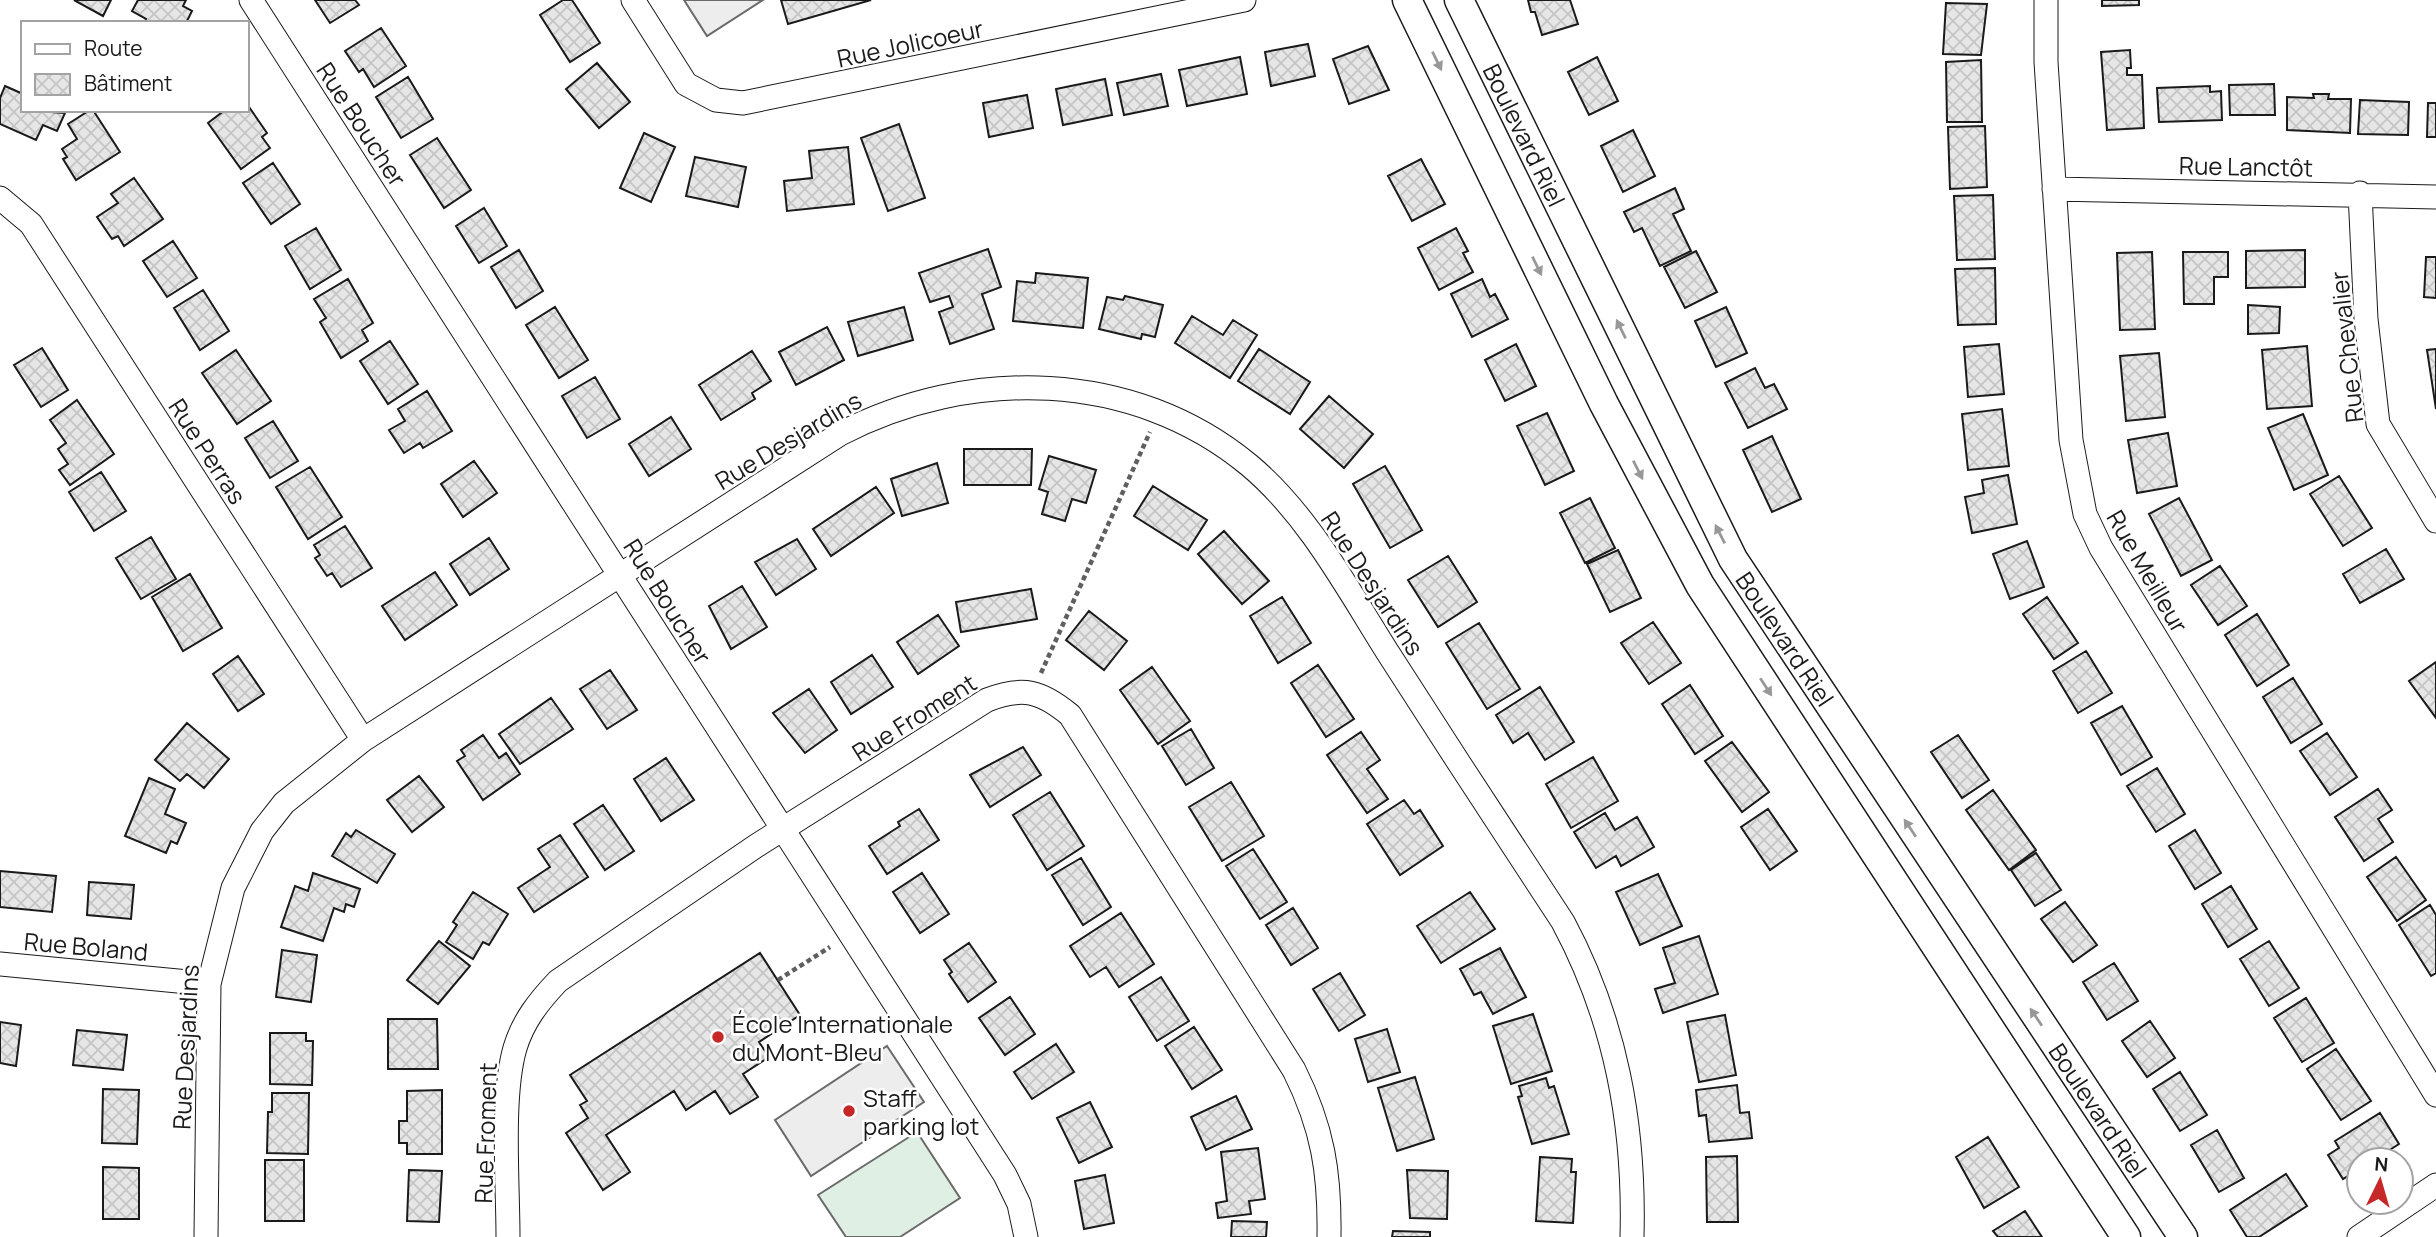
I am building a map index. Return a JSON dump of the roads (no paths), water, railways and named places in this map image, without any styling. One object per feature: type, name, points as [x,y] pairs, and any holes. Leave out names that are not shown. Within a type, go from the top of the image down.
[{"type":"street","name":"Rue Boucher","points":[[251,0],[621,574],[781,830],[1005,1175],[1019,1204],[1026,1237]]},
{"type":"street","name":"Rue Jolicoeur","points":[[633,0],[687,84],[700,94],[716,100],[743,103],[1244,0]]},
{"type":"street","name":"Boulevard Riel","points":[[1407,0],[1660,513],[1741,648],[2126,1237]]},
{"type":"street","name":"Boulevard Riel","points":[[1459,0],[1733,559],[2183,1237]]},
{"type":"street","name":"Rue Meilleur","points":[[2046,0],[2046,62],[2071,440],[2085,514],[2101,548],[2436,1095]]},
{"type":"street","name":"Rue Lanctôt","points":[[2054,189],[2360,193],[2436,197]]},
{"type":"street","name":"Rue Chevalier","points":[[2360,193],[2365,319],[2378,424],[2436,521]]},
{"type":"street","name":"Rue Perras","points":[[0,198],[31,225],[363,740]]},
{"type":"street","name":"Rue Desjardins","points":[[206,1237],[209,984],[233,888],[262,831],[284,803],[363,740],[841,434],[908,404],[972,390],[1030,387],[1096,394],[1158,414],[1221,444],[1274,489],[1299,518],[1563,922],[1597,992],[1618,1065],[1630,1146],[1632,1237]]},
{"type":"street","points":[[1741,648],[1777,627]]},
{"type":"street","name":"Rue Froment","points":[[508,1237],[509,1078],[515,1049],[538,1002],[558,981],[781,830],[987,700],[1011,691],[1031,693],[1052,701],[1070,715],[1294,1070],[1315,1117],[1324,1149],[1329,1188],[1329,1237]]},
{"type":"street","name":"Rue Boland","points":[[0,964],[209,984]]},
{"type":"street","points":[[2359,1237],[2436,1185]]},
{"type":"place","name":"École Internationale du Mont-Bleu","points":[[718,1037]]},
{"type":"place","name":"Staff parking lot","points":[[849,1111]]}]
